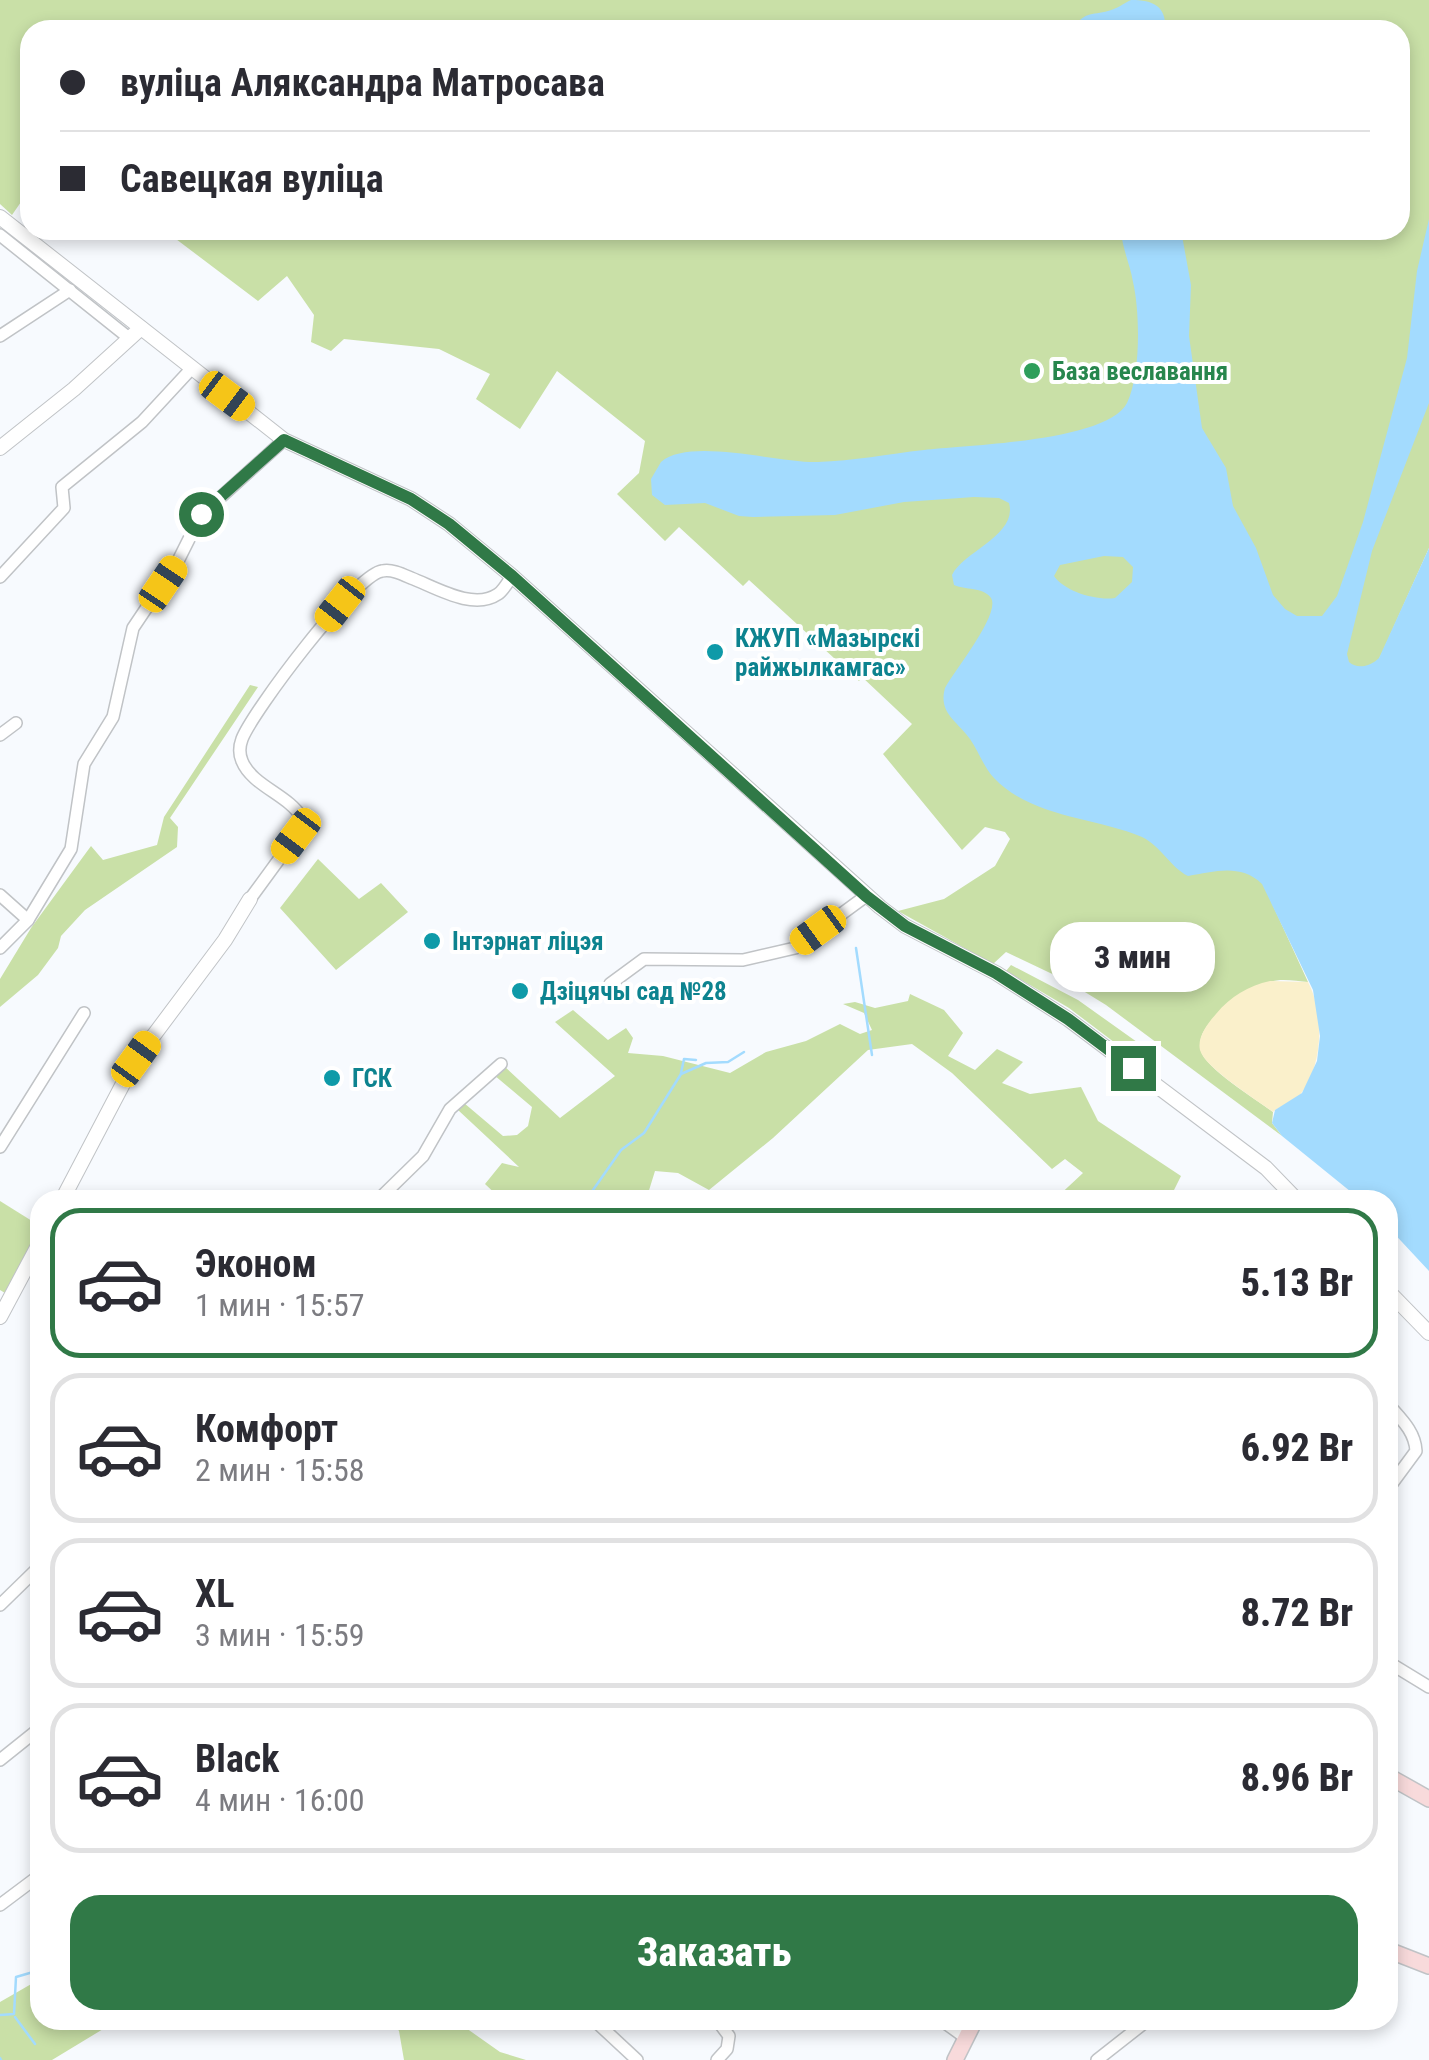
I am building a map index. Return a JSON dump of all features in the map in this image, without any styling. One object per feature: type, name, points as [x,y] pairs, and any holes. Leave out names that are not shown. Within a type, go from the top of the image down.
[{"type":"main road","points":[[1398,1782],[1429,1799]]},
{"type":"main road","points":[[1398,1954],[1429,1966]]},
{"type":"main road","points":[[955,2060],[970,2030]]},
{"type":"street","points":[[0,217],[20,234]]},
{"type":"street","points":[[0,235],[70,290],[192,368],[284,440],[411,499],[449,524],[512,576],[866,896],[905,926],[996,973],[1068,1019],[1266,1168],[1287,1190]]},
{"type":"street","points":[[27,240],[135,333]]},
{"type":"street","points":[[0,336],[70,290]]},
{"type":"street","points":[[0,448],[74,389],[135,333]]},
{"type":"street","points":[[0,577],[64,508],[62,486],[142,422],[192,368]]},
{"type":"street","points":[[0,948],[28,920],[71,849],[84,764],[113,717],[133,628],[178,561],[201,514],[284,440]]},
{"type":"street","points":[[67,1190],[136,1059],[226,940],[296,836],[302,818],[296,808],[247,770],[240,759],[239,745],[270,694],[340,604],[365,579],[380,571],[397,572],[465,599],[482,600],[499,594],[512,576]]},
{"type":"street","points":[[0,736],[16,723]]},
{"type":"street","points":[[0,895],[28,920]]},
{"type":"street","points":[[610,984],[644,959],[743,960],[795,948],[866,896]]},
{"type":"street","points":[[0,1148],[84,1013]]},
{"type":"street","points":[[388,1190],[422,1156],[450,1109],[501,1064]]},
{"type":"street","points":[[0,1318],[30,1261]]},
{"type":"street","points":[[1398,1301],[1429,1333]]},
{"type":"street","points":[[1398,1416],[1410,1430],[1416,1451],[1398,1475]]},
{"type":"street","points":[[0,1605],[30,1578]]},
{"type":"street","points":[[1398,1668],[1429,1688]]},
{"type":"street","points":[[0,1760],[30,1736]]},
{"type":"street","points":[[0,1905],[30,1882]]},
{"type":"street","points":[[605,2030],[637,2060]]},
{"type":"street","points":[[717,2060],[727,2050],[730,2036],[725,2030]]},
{"type":"street","points":[[955,2030],[966,2038]]},
{"type":"street","points":[[1097,2060],[1135,2030]]},
{"type":"green space","points":[[0,0],[1429,0],[1429,548],[1382,653],[1265,888],[1308,982],[1274,981],[1259,986],[1223,1009],[1200,1040],[1201,1051],[1212,1066],[1273,1112],[1272,1123],[1282,1136],[1106,1005],[1067,981],[1006,952],[993,964],[898,911],[944,899],[995,866],[1010,839],[1005,832],[985,827],[962,850],[883,754],[912,724],[749,580],[743,586],[679,527],[665,541],[617,494],[639,473],[645,441],[557,371],[520,429],[476,399],[490,374],[439,349],[344,339],[331,351],[311,342],[314,315],[287,276],[258,301],[177,240],[1410,240],[1410,20],[20,20],[20,203],[12,215],[0,204]]},
{"type":"green space","points":[[250,685],[258,687],[170,818],[178,827],[177,847],[85,910],[61,936],[58,948],[38,975],[0,1007],[0,979],[31,928],[91,846],[103,860],[157,845],[164,817]]},
{"type":"green space","points":[[318,859],[359,899],[381,883],[408,912],[336,970],[280,908]]},
{"type":"green space","points":[[1011,965],[1078,1000],[1144,1047],[1135,1058],[1069,1008],[1006,971]]},
{"type":"green space","points":[[910,994],[944,1010],[963,1033],[948,1056],[975,1070],[997,1049],[1023,1062],[1002,1083],[1030,1094],[1081,1087],[1098,1121],[1181,1176],[1174,1190],[1065,1190],[1083,1173],[1065,1159],[1052,1169],[952,1073],[912,1044],[868,1050],[773,1138],[709,1190],[678,1173],[655,1171],[649,1190],[491,1190],[485,1184],[502,1163],[519,1167],[458,1110],[464,1103],[503,1136],[517,1135],[528,1126],[532,1107],[494,1075],[504,1066],[560,1118],[615,1076],[555,1022],[573,1010],[608,1040],[626,1028],[633,1038],[628,1053],[663,1056],[730,1073],[766,1052],[806,1041],[840,1024],[860,1034],[872,1030],[864,1013],[843,1004],[855,1002],[875,1008],[908,1001]]},
{"type":"green space","points":[[0,1201],[30,1220],[30,1245],[5,1293],[0,1290]]},
{"type":"green space","points":[[30,1985],[30,2030],[102,2030],[52,2060],[0,2060],[0,2002]]},
{"type":"green space","points":[[469,2030],[500,2052],[526,2060],[404,2060],[399,2031]]},
{"type":"sand","points":[[1270,981],[1308,982],[1319,1025],[1317,1055],[1308,1083],[1297,1098],[1273,1112],[1211,1066],[1199,1045],[1207,1026],[1228,1002],[1247,989]]},
{"type":"water","points":[[1131,0],[1146,1],[1161,10],[1165,20],[1081,20]]},
{"type":"water","points":[[1429,219],[1429,403],[1372,551],[1347,654],[1349,662],[1356,666],[1379,658],[1429,548],[1429,1271],[1398,1238],[1398,1190],[1349,1190],[1282,1136],[1272,1123],[1275,1110],[1302,1093],[1317,1061],[1320,1036],[1313,990],[1262,884],[1236,871],[1188,876],[1142,837],[1026,801],[994,778],[946,710],[945,688],[983,629],[992,606],[991,598],[984,592],[954,585],[952,575],[1006,524],[1009,503],[999,498],[974,497],[904,502],[835,515],[753,517],[705,503],[665,505],[652,495],[651,479],[661,462],[692,452],[818,462],[1033,439],[1093,426],[1114,416],[1127,403],[1135,376],[1138,326],[1132,275],[1123,240],[1183,240],[1191,285],[1189,336],[1202,428],[1226,468],[1233,506],[1256,548],[1273,595],[1297,616],[1322,616],[1337,596],[1363,522],[1407,358],[1417,271]],"holes":[[[1104,556],[1123,557],[1133,567],[1132,582],[1115,598],[1081,594],[1054,576],[1060,565]]]},
{"type":"waterway","points":[[856,948],[872,1055]]},
{"type":"waterway","points":[[593,1190],[621,1150],[644,1133],[681,1074],[706,1063],[728,1062],[744,1052]]},
{"type":"waterway","points":[[681,1073],[684,1059],[696,1060]]},
{"type":"waterway","points":[[0,2015],[14,2014],[16,1977],[30,1973]]},
{"type":"waterway","points":[[15,2017],[35,2044]]},
{"type":"place","name":"База веславання","points":[[1032,371]]},
{"type":"place","name":"КЖУП «Мазырскі райжылкамгас»","points":[[715,652]]},
{"type":"place","name":"Інтэрнат ліцэя","points":[[432,941]]},
{"type":"place","name":"Дзіцячы сад №28","points":[[520,991]]},
{"type":"place","name":"ГСК","points":[[332,1078]]},
{"type":"route","points":[[201,514],[284,440],[411,499],[449,524],[512,576],[866,896],[905,926],[996,973],[1068,1019],[1133,1068]]}]
